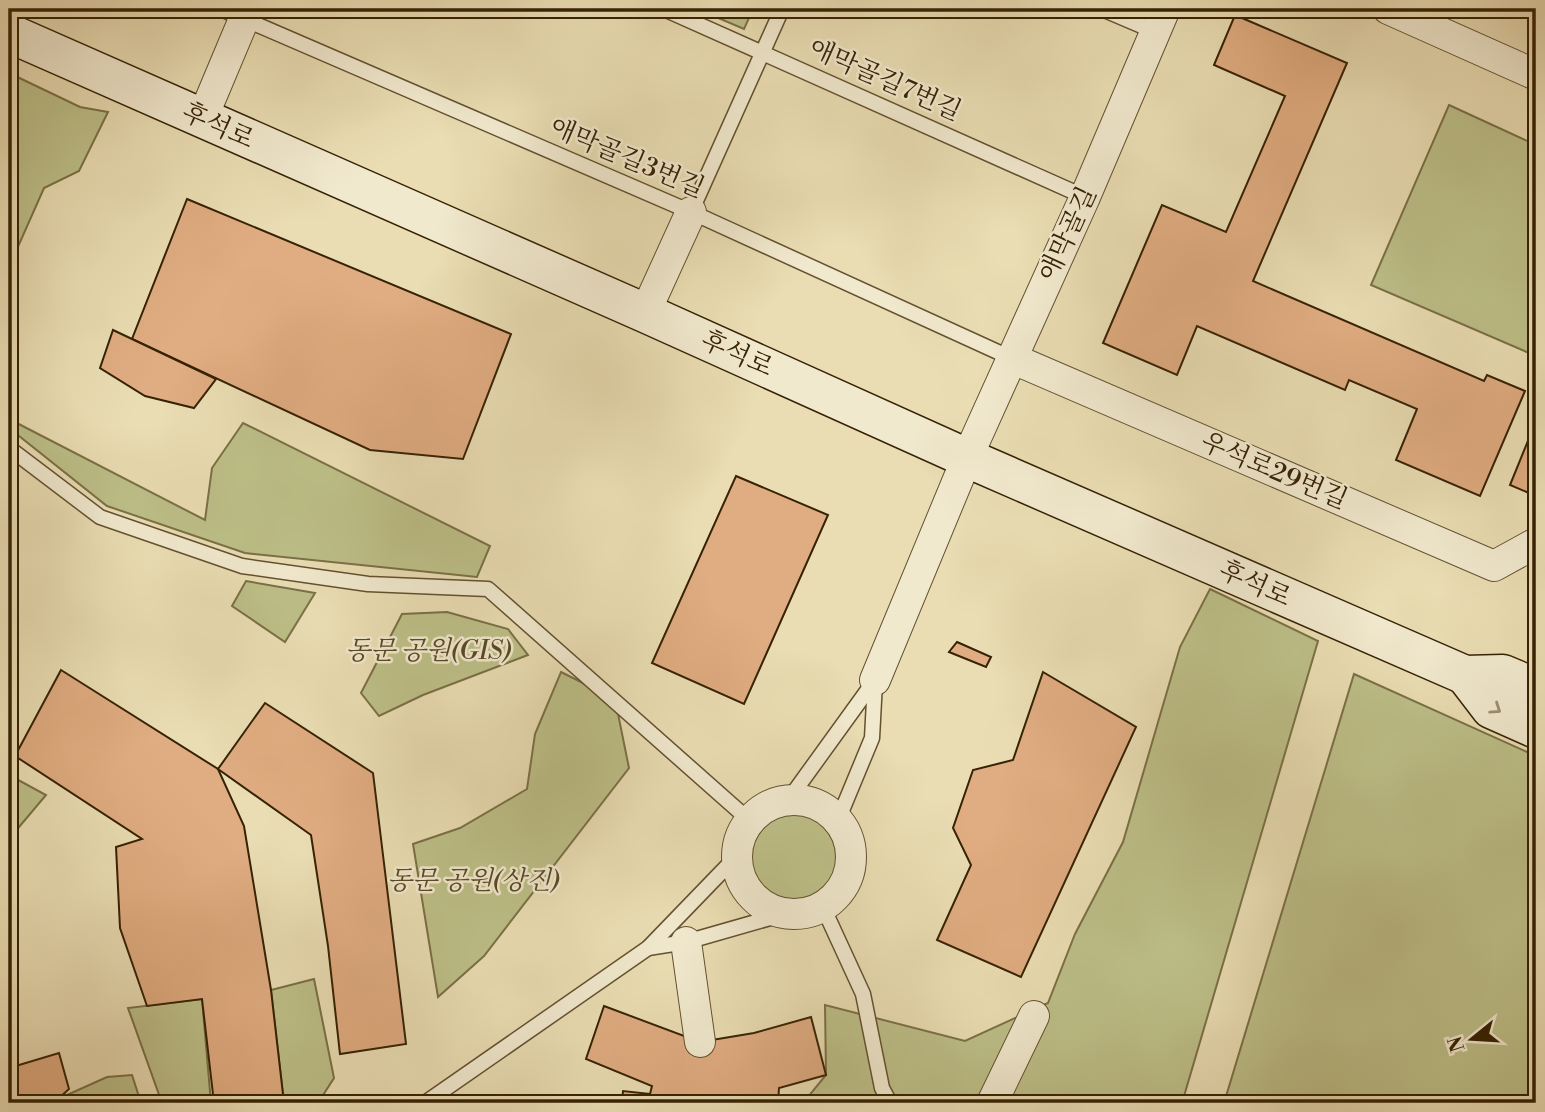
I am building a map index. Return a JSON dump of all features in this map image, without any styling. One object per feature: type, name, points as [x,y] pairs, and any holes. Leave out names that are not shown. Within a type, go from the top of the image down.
[{"type":"street","points":[[1388,9],[1536,75]]},
{"type":"street","points":[[202,119],[238,12]]},
{"type":"street","name":"애막골길","points":[[875,680],[967,458],[1161,21]]},
{"type":"street","name":"후석로","points":[[9,33],[1465,676],[1503,674],[1536,688]]},
{"type":"street","points":[[645,313],[691,212]]},
{"type":"street","name":"우석로29번길","points":[[1011,358],[1494,566],[1536,543]]},
{"type":"street","name":"후석로","points":[[1465,676],[1491,709],[1536,729]]},
{"type":"street","points":[[789,799],[804,800],[823,807],[838,820],[848,837],[852,857],[848,877],[838,894],[823,907],[804,914],[784,914],[765,907],[750,895],[740,877],[736,857],[739,837],[749,820],[760,809],[789,799]]},
{"type":"street","points":[[685,942],[700,1042]]},
{"type":"street","points":[[992,1103],[1034,1016]]},
{"type":"lane","name":"애막골길7번길","points":[[664,9],[1085,197]]},
{"type":"lane","points":[[691,212],[782,9]]},
{"type":"lane","points":[[1102,9],[1161,21]]},
{"type":"lane","name":"애막골길3번길","points":[[238,12],[691,212],[1011,358]]},
{"type":"lane","points":[[9,448],[100,517],[242,566],[368,584],[488,589],[749,820]]},
{"type":"lane","points":[[789,799],[875,680]]},
{"type":"lane","points":[[838,820],[872,738],[875,680]]},
{"type":"lane","points":[[427,1103],[648,947],[736,857]]},
{"type":"lane","points":[[823,907],[863,994],[882,1088],[890,1103]]},
{"type":"lane","points":[[648,947],[685,942],[784,914]]},
{"type":"green space","points":[[697,9],[753,9],[744,29]]},
{"type":"green space","points":[[9,73],[80,107],[108,112],[79,171],[44,188],[9,267]]},
{"type":"green space","points":[[1449,105],[1536,145],[1536,356],[1371,285]]},
{"type":"green space","points":[[9,419],[205,520],[212,468],[243,423],[490,546],[477,577],[245,553],[107,506],[9,428]]},
{"type":"green space","points":[[246,581],[315,593],[285,642],[232,606]]},
{"type":"green space","points":[[1210,589],[1318,641],[1182,1103],[803,1103],[826,1075],[825,1005],[965,1041],[1048,1003],[1075,934],[1123,842],[1180,647]]},
{"type":"green space","name":"동문 공원(GIS)","points":[[447,612],[508,629],[528,655],[423,695],[379,716],[361,693],[402,614]]},
{"type":"green space","name":"동문 공원(상진)","points":[[561,672],[615,699],[629,768],[484,956],[438,997],[413,844],[460,828],[527,789],[535,734]]},
{"type":"green space","points":[[1354,674],[1536,756],[1536,1103],[1224,1103]]},
{"type":"green space","points":[[9,775],[46,795],[9,839]]},
{"type":"green space","points":[[795,804],[813,808],[829,818],[839,834],[843,852],[839,870],[829,886],[813,896],[795,900],[777,896],[761,886],[751,870],[747,852],[751,834],[761,818],[777,808]]},
{"type":"green space","points":[[314,979],[334,1078],[318,1103],[284,1103],[271,990]]},
{"type":"green space","points":[[202,999],[211,1103],[162,1103],[128,1008]]},
{"type":"green space","points":[[132,1075],[141,1103],[60,1103],[58,1099],[107,1077]]},
{"type":"building","points":[[1235,15],[1347,63],[1253,281],[1484,381],[1487,375],[1525,391],[1480,496],[1396,460],[1417,409],[1349,380],[1345,390],[1197,326],[1177,375],[1103,343],[1162,205],[1226,232],[1285,96],[1214,65]]},
{"type":"building","points":[[187,199],[511,334],[463,459],[370,450],[132,339]]},
{"type":"building","points":[[113,330],[216,379],[194,408],[145,396],[100,368]]},
{"type":"building","points":[[1536,421],[1536,496],[1510,485]]},
{"type":"building","points":[[736,476],[828,515],[744,704],[652,663]]},
{"type":"building","points":[[957,642],[991,657],[986,667],[949,652]]},
{"type":"building","points":[[61,670],[218,769],[244,826],[271,990],[284,1103],[214,1103],[202,999],[147,1006],[120,928],[116,847],[142,839],[15,756]]},
{"type":"building","points":[[1043,672],[1136,727],[1021,977],[937,940],[971,865],[953,828],[973,770],[1013,760]]},
{"type":"building","points":[[265,703],[373,773],[406,1044],[340,1054],[328,946],[311,835],[218,769]]},
{"type":"building","points":[[604,1006],[700,1042],[754,1033],[811,1017],[826,1075],[779,1088],[778,1103],[622,1103],[623,1091],[650,1094],[652,1086],[586,1059]]},
{"type":"building","points":[[59,1053],[69,1089],[58,1099],[60,1103],[9,1103],[9,1068]]}]
